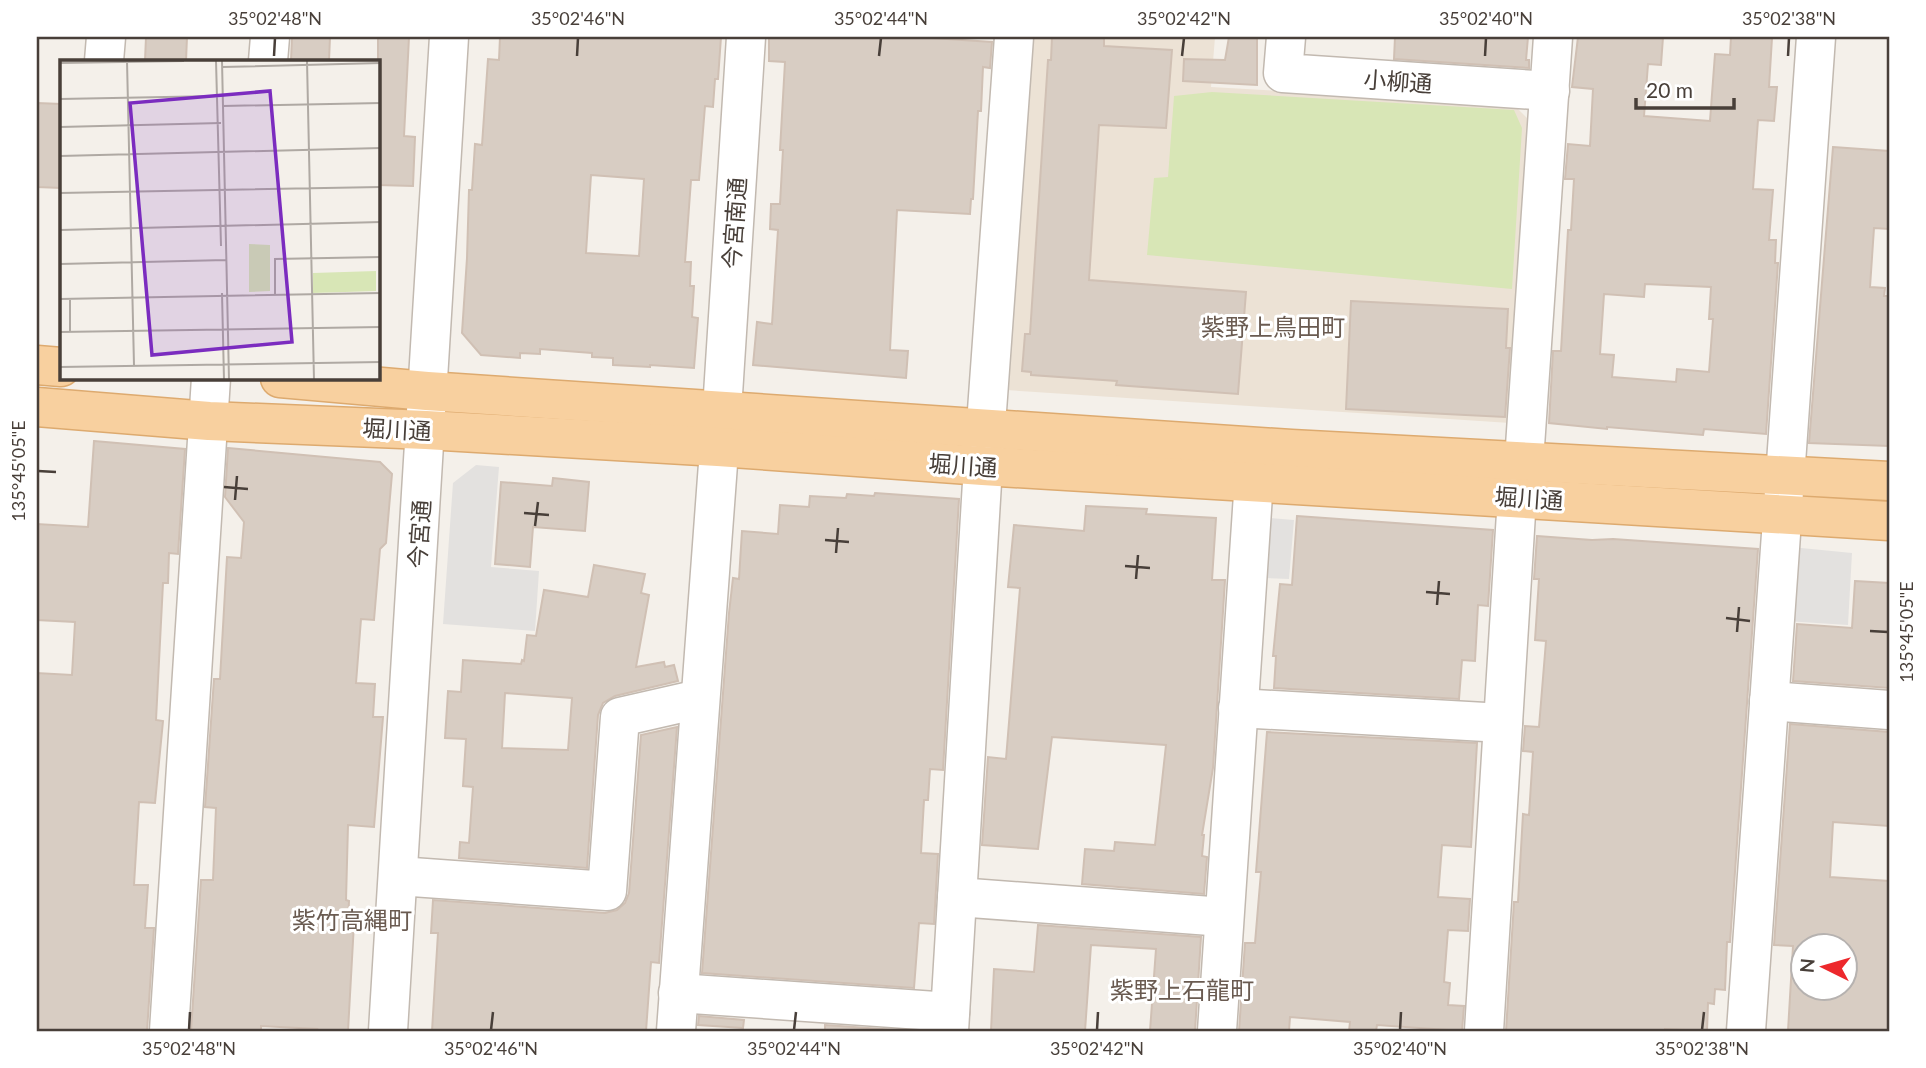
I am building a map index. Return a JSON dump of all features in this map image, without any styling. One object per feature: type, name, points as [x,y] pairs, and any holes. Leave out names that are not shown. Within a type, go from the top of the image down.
[{"type":"main road","points":[[37,365],[60,366]]},
{"type":"main road","name":"堀川通","points":[[303,380],[428,391],[720,428],[983,466],[1254,464],[1520,479],[1785,475],[1889,481]]},
{"type":"main road","name":"堀川通","points":[[37,407],[208,421],[426,430],[987,428],[1254,464]]},
{"type":"main road","name":"堀川通","points":[[1520,479],[1782,514],[1889,520]]},
{"type":"street","points":[[104,60],[106,37]]},
{"type":"street","points":[[268,60],[270,37]]},
{"type":"street","name":"今宮通","points":[[388,1031],[449,37]]},
{"type":"street","name":"今宮南通","points":[[676,1031],[746,37]]},
{"type":"street","points":[[678,993],[949,1022],[983,466],[1014,37]]},
{"type":"street","name":"小柳通","points":[[1286,37],[1283,73],[1550,91]]},
{"type":"street","points":[[1483,1031],[1553,37]]},
{"type":"street","points":[[1746,1031],[1816,37]]},
{"type":"street","points":[[169,1031],[211,380]]},
{"type":"street","points":[[1217,1031],[1254,464]]},
{"type":"street","points":[[398,876],[607,891],[620,717],[699,699]]},
{"type":"street","points":[[1769,701],[1889,710]]},
{"type":"street","points":[[1238,708],[1503,723]]},
{"type":"street","points":[[957,897],[1224,917]]},
{"type":"shaded area","points":[[1029,37],[1215,37],[1211,87],[1514,105],[1530,121],[1510,423],[1005,390]]},
{"type":"shaded area","points":[[476,465],[499,467],[491,567],[539,571],[535,631],[443,624],[453,483]]},
{"type":"shaded area","points":[[1270,518],[1294,520],[1289,579],[1265,578]]},
{"type":"shaded area","points":[[1791,547],[1852,553],[1848,625],[1786,621]]},
{"type":"green space","points":[[1212,92],[1514,110],[1522,128],[1512,289],[1147,255],[1154,178],[1168,177],[1174,96]]},
{"type":"building","points":[[146,37],[187,37],[186,60],[145,60]]},
{"type":"building","points":[[292,37],[330,37],[329,60],[291,60]]},
{"type":"building","points":[[378,37],[409,37],[404,136],[415,137],[413,186],[380,185]]},
{"type":"building","points":[[500,37],[721,37],[713,107],[705,106],[699,180],[691,180],[685,262],[691,262],[690,286],[694,286],[692,317],[698,318],[694,368],[613,365],[613,358],[592,357],[592,353],[540,349],[540,354],[520,353],[520,358],[481,355],[462,333],[469,190],[472,190],[475,144],[482,145],[488,59],[499,60]],"holes":[[[591,175],[644,179],[639,256],[586,253]]]},
{"type":"building","points":[[769,37],[917,37],[992,42],[990,68],[983,67],[970,214],[897,210],[890,350],[908,351],[906,378],[753,365],[757,322],[772,324],[778,230],[770,229],[771,204],[780,204],[783,150],[780,150],[785,62],[769,61]]},
{"type":"building","points":[[1052,37],[1104,37],[1104,46],[1172,50],[1166,128],[1099,125],[1089,280],[1246,292],[1238,394],[1116,385],[1117,381],[1031,375],[1031,372],[1022,371],[1025,334],[1030,334],[1048,60],[1051,60]]},
{"type":"building","points":[[1229,37],[1257,37],[1257,85],[1183,81],[1184,59],[1225,60]]},
{"type":"building","points":[[1395,37],[1528,37],[1526,60],[1529,60],[1529,68],[1394,59]]},
{"type":"building","points":[[1578,37],[1663,37],[1661,65],[1648,64],[1644,116],[1710,121],[1715,54],[1730,55],[1731,37],[1772,38],[1769,87],[1777,87],[1774,121],[1758,120],[1753,189],[1773,190],[1769,240],[1776,240],[1775,263],[1778,263],[1766,434],[1704,429],[1703,435],[1549,423],[1553,351],[1561,351],[1568,230],[1571,230],[1574,179],[1565,179],[1568,144],[1590,146],[1593,89],[1572,87]],"holes":[[[1645,284],[1711,287],[1709,319],[1713,319],[1709,372],[1677,369],[1676,382],[1612,377],[1614,355],[1600,354],[1604,294],[1644,297]]]},
{"type":"building","points":[[37,103],[60,104],[60,188],[37,187]]},
{"type":"building","points":[[1833,147],[1889,151],[1889,229],[1874,228],[1870,287],[1885,288],[1884,296],[1889,296],[1889,446],[1809,443]]},
{"type":"building","points":[[1351,301],[1508,309],[1506,348],[1510,348],[1505,417],[1346,409]]},
{"type":"building","points":[[94,441],[185,449],[178,554],[169,553],[168,583],[163,583],[156,720],[163,721],[155,803],[139,802],[134,885],[148,885],[145,928],[154,928],[147,1031],[37,1031],[37,673],[72,675],[75,622],[37,620],[37,524],[88,527]]},
{"type":"building","points":[[228,448],[380,462],[392,474],[386,543],[380,549],[374,620],[361,619],[356,683],[375,684],[373,717],[383,717],[374,827],[348,825],[346,900],[349,901],[348,923],[354,923],[348,1031],[261,1026],[261,1031],[191,1031],[201,880],[213,880],[216,808],[205,807],[214,679],[220,679],[227,557],[241,558],[244,522],[225,497]]},
{"type":"building","points":[[553,478],[589,482],[585,531],[533,527],[530,567],[495,564],[501,482],[552,486]]},
{"type":"building","points":[[875,493],[959,499],[943,770],[930,769],[928,800],[924,800],[921,853],[938,854],[934,924],[919,923],[914,988],[702,973],[729,613],[733,578],[739,579],[742,531],[778,534],[780,505],[809,507],[810,496],[846,498],[847,494],[874,496]]},
{"type":"building","points":[[1086,506],[1147,509],[1146,514],[1216,518],[1212,580],[1225,580],[1213,768],[1202,835],[1202,856],[1207,857],[1204,894],[1082,884],[1085,849],[1114,851],[1115,842],[1155,845],[1166,745],[1052,737],[1038,849],[982,845],[988,757],[1006,759],[1020,588],[1008,587],[1014,525],[1084,531]]},
{"type":"building","points":[[1297,516],[1493,530],[1488,606],[1478,605],[1475,661],[1462,660],[1459,699],[1274,688],[1276,656],[1273,656],[1280,584],[1292,585]]},
{"type":"building","points":[[1537,536],[1758,549],[1725,990],[1715,989],[1714,1004],[1708,1003],[1707,1031],[1506,1031],[1514,902],[1518,902],[1523,814],[1529,815],[1533,752],[1523,751],[1525,726],[1539,727],[1546,641],[1535,640],[1539,579],[1534,579]]},
{"type":"building","points":[[594,565],[645,574],[641,593],[649,595],[636,667],[664,662],[665,667],[674,665],[678,681],[615,696],[603,703],[598,715],[587,868],[459,858],[460,842],[469,843],[473,787],[463,786],[466,739],[445,738],[448,691],[461,692],[463,660],[521,664],[522,660],[524,661],[527,635],[536,636],[544,590],[588,597]],"holes":[[[505,693],[572,698],[568,750],[502,748]]]},
{"type":"building","points":[[1855,581],[1889,583],[1889,688],[1793,681],[1797,624],[1852,628]]},
{"type":"building","points":[[1790,724],[1889,732],[1889,826],[1833,822],[1830,877],[1889,881],[1889,1031],[1788,1031],[1790,997],[1790,1002],[1860,1002],[1860,932],[1790,932],[1790,946],[1774,945]]},
{"type":"building","points":[[677,727],[659,963],[651,962],[646,1031],[432,1031],[438,933],[431,933],[433,900],[605,913],[617,910],[625,903],[629,893],[641,735]]},
{"type":"building","points":[[1267,732],[1477,743],[1471,847],[1442,845],[1438,897],[1470,899],[1468,931],[1448,930],[1444,982],[1450,983],[1448,1005],[1464,1006],[1462,1031],[1377,1025],[1376,1031],[1349,1031],[1350,1022],[1290,1017],[1289,1031],[1239,1031],[1245,943],[1255,943],[1261,872],[1256,872]]},
{"type":"building","points":[[1038,925],[1201,937],[1195,1031],[1150,1031],[1156,949],[1091,945],[1085,1031],[991,1031],[994,969],[1034,972]]},
{"type":"building","points":[[699,1016],[744,1020],[743,1028],[698,1025]]},
{"type":"building","points":[[825,1025],[911,1031],[825,1031]]},
{"type":"district","name":"紫野上鳥田町","points":[[1273,326]]},
{"type":"district","name":"紫竹高縄町","points":[[352,919]]},
{"type":"district","name":"紫野上石龍町","points":[[1182,989]]}]
